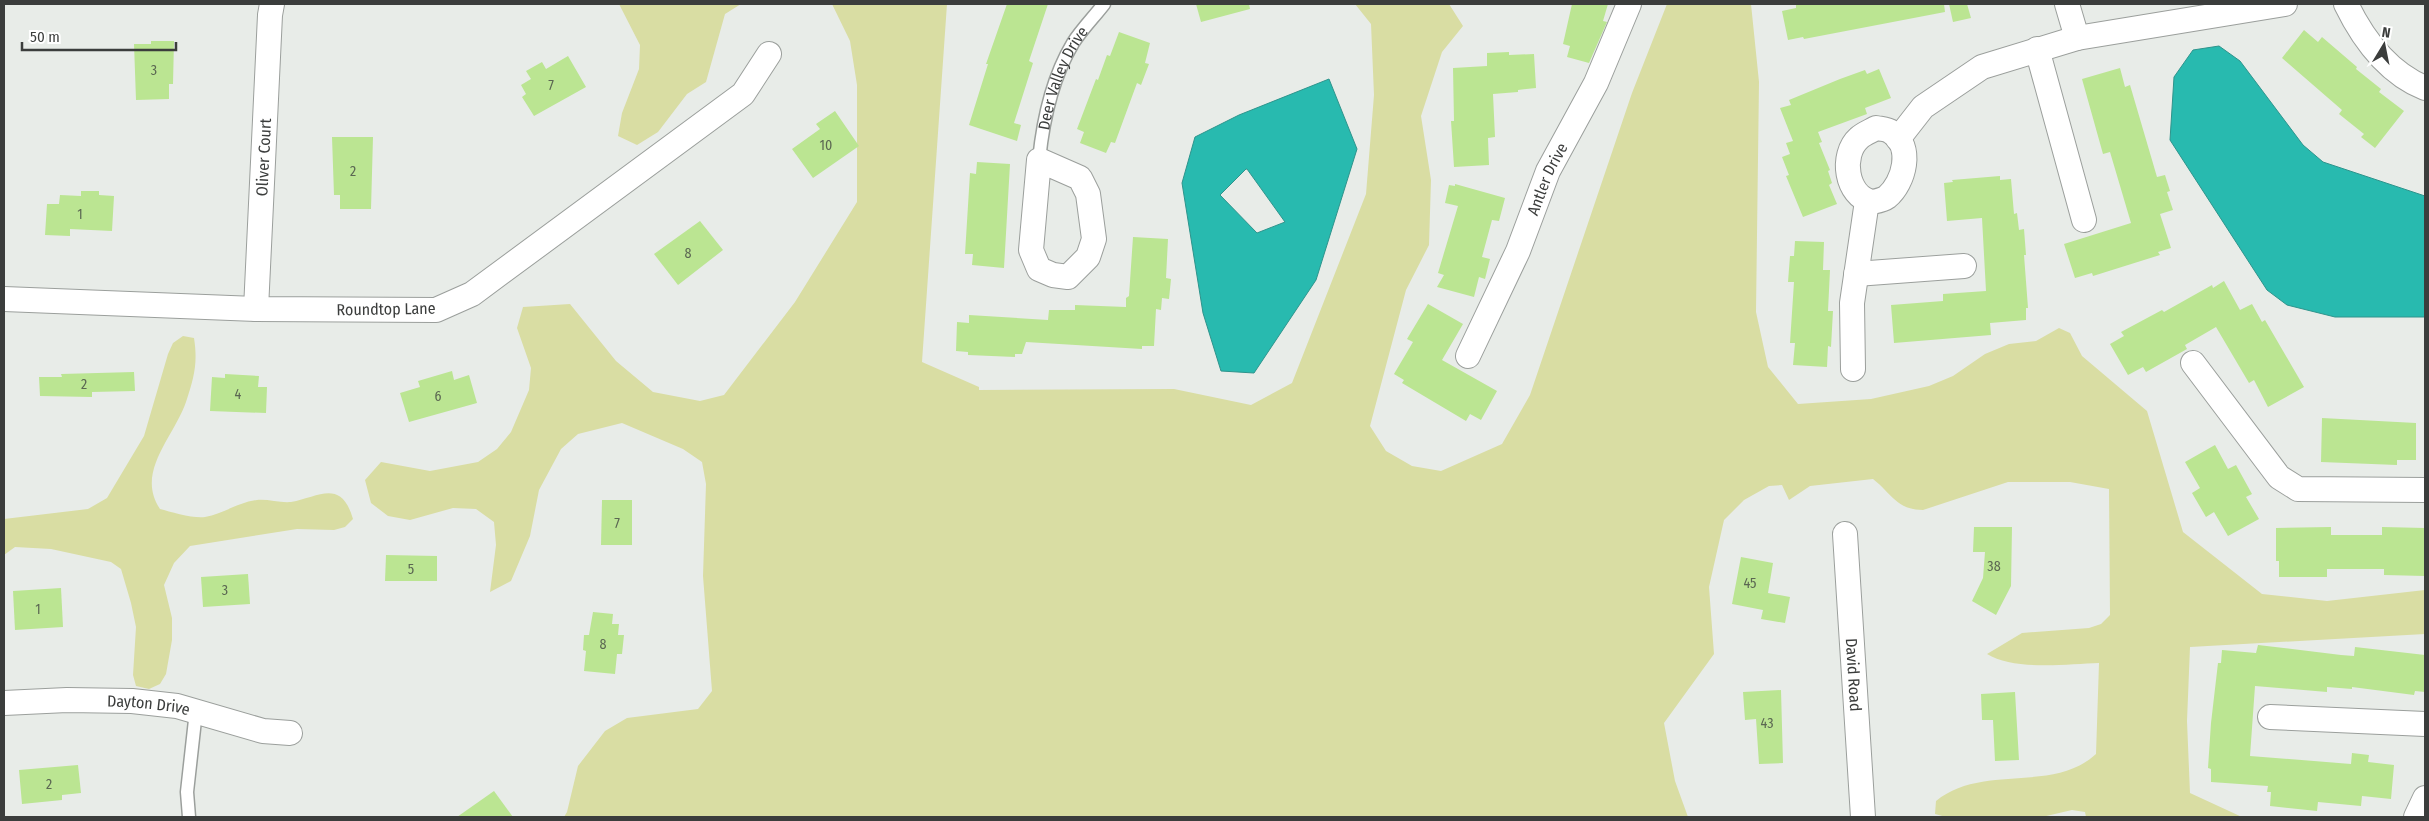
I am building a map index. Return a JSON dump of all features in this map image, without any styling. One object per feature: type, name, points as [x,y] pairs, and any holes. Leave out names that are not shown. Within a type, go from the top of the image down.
[{"type":"street","name":"Oliver Court","points":[[256,309],[272,4]]},
{"type":"street","name":"Antler Drive","points":[[1468,356],[1518,251],[1548,171],[1596,83],[1629,4]]},
{"type":"street","points":[[2067,4],[2076,38]]},
{"type":"street","points":[[1898,139],[1923,108],[1982,66],[2037,48],[2076,38],[2285,4]]},
{"type":"street","points":[[2346,4],[2355,23],[2381,58],[2412,82],[2425,88]]},
{"type":"street","points":[[2037,48],[2084,220]]},
{"type":"street","name":"Roundtop Lane","points":[[4,299],[256,309],[436,310],[472,294],[743,94],[768,54]]},
{"type":"street","points":[[1876,128],[1890,131],[1898,139],[1903,150],[1904,169],[1900,182],[1886,198],[1872,202],[1867,201],[1854,191],[1848,173],[1850,154],[1858,138],[1876,128]]},
{"type":"street","points":[[1853,369],[1852,304],[1867,201]]},
{"type":"street","points":[[1856,274],[1964,266]]},
{"type":"street","points":[[2193,363],[2279,477],[2298,489],[2425,490]]},
{"type":"street","name":"David Road","points":[[1845,534],[1863,817]]},
{"type":"street","name":"Dayton Drive","points":[[4,703],[67,700],[132,701],[177,706],[262,732],[290,733]]},
{"type":"street","points":[[2270,717],[2425,724]]},
{"type":"street","points":[[2416,817],[2425,798]]},
{"type":"lane","name":"Deer Valley Drive","points":[[1039,160],[1042,132],[1054,83],[1073,43],[1104,4]]},
{"type":"lane","points":[[189,817],[187,792],[196,712]]},
{"type":"green space","points":[[619,4],[741,4],[725,14],[706,82],[687,94],[658,132],[637,145],[618,136],[622,113],[639,69],[640,45]]},
{"type":"green space","points":[[832,4],[947,4],[922,362],[979,387],[979,390],[1174,389],[1251,405],[1292,383],[1366,194],[1374,95],[1371,24],[1355,4],[1449,4],[1463,26],[1442,52],[1421,116],[1431,180],[1429,245],[1406,290],[1370,426],[1386,451],[1412,466],[1441,471],[1502,444],[1530,395],[1632,93],[1667,4],[1751,4],[1759,82],[1756,312],[1768,367],[1798,404],[1871,399],[1929,386],[1953,376],[1985,354],[2009,344],[2036,341],[2059,328],[2070,333],[2082,356],[2147,411],[2183,532],[2262,594],[2327,601],[2425,590],[2425,634],[2190,647],[2187,721],[2190,793],[2242,817],[2086,817],[2085,812],[2072,810],[2042,817],[1946,817],[1935,814],[1936,801],[1954,790],[1974,783],[2059,773],[2079,766],[2096,754],[2099,663],[2026,665],[2011,663],[1987,654],[2022,633],[2089,628],[2101,624],[2110,615],[2109,489],[2070,482],[2008,482],[1923,510],[1900,504],[1873,479],[1810,486],[1789,500],[1782,485],[1769,486],[1744,500],[1724,520],[1709,587],[1714,654],[1664,723],[1675,781],[1688,817],[564,817],[567,812],[578,766],[605,731],[627,718],[698,709],[712,691],[703,576],[706,484],[702,462],[683,449],[622,423],[578,434],[561,449],[539,490],[530,536],[511,581],[490,592],[496,545],[494,522],[476,509],[453,508],[410,520],[388,516],[371,503],[365,480],[381,462],[430,471],[478,462],[497,449],[511,432],[529,390],[531,368],[517,328],[523,307],[570,304],[616,361],[653,392],[700,401],[724,395],[795,302],[857,202],[857,85],[850,41]]},
{"type":"green space","points":[[183,336],[194,338],[196,355],[186,402],[154,468],[153,495],[160,509],[189,516],[205,517],[250,501],[291,502],[328,493],[342,498],[348,506],[353,519],[345,527],[334,530],[297,529],[190,546],[174,563],[164,585],[172,618],[172,640],[166,674],[160,684],[149,689],[136,686],[133,675],[136,627],[121,569],[111,562],[51,549],[15,547],[4,555],[4,519],[88,509],[107,498],[144,436],[168,354],[173,343]]},
{"type":"water","points":[[2219,46],[2240,61],[2303,145],[2323,162],[2425,196],[2425,317],[2335,317],[2287,305],[2267,290],[2170,140],[2174,77],[2193,50]]},
{"type":"water","points":[[1329,79],[1357,149],[1316,280],[1254,373],[1221,371],[1203,313],[1182,183],[1195,137],[1239,115]],"holes":[[[1247,169],[1285,222],[1257,233],[1220,195]]]},
{"type":"building","points":[[1007,4],[1048,4],[1029,61],[1033,63],[1014,123],[1021,125],[1017,141],[969,125],[988,64],[986,64]]},
{"type":"building","points":[[1196,4],[1249,4],[1250,9],[1201,22]]},
{"type":"building","points":[[1572,4],[1608,4],[1603,21],[1607,22],[1589,63],[1567,57],[1570,46],[1563,44]]},
{"type":"building","points":[[1796,4],[1944,4],[1945,12],[1804,39],[1803,37],[1788,40],[1782,11],[1796,8]]},
{"type":"building","points":[[1949,4],[1967,4],[1971,18],[1953,22]]},
{"type":"building","points":[[2304,30],[2318,42],[2322,37],[2357,67],[2356,69],[2381,89],[2379,92],[2404,111],[2375,148],[2361,137],[2364,134],[2339,114],[2342,110],[2282,58]]},
{"type":"building","points":[[1119,32],[1150,43],[1145,63],[1149,64],[1141,85],[1137,83],[1115,143],[1111,142],[1106,153],[1080,143],[1084,132],[1077,129],[1096,79],[1098,80],[1107,55],[1110,56]]},
{"type":"building","points":[[151,41],[174,41],[173,84],[169,84],[169,99],[136,100],[134,44],[151,44]]},
{"type":"building","points":[[1509,52],[1509,55],[1534,54],[1536,88],[1493,94],[1495,137],[1488,138],[1489,165],[1454,167],[1451,121],[1454,121],[1453,68],[1487,66],[1487,53]]},
{"type":"building","points":[[568,56],[586,87],[534,116],[522,97],[526,94],[521,85],[531,79],[526,71],[542,62],[546,69]]},
{"type":"building","points":[[2120,68],[2125,87],[2130,85],[2157,177],[2165,175],[2170,191],[2167,192],[2173,210],[2160,214],[2171,248],[2158,252],[2160,255],[2093,276],[2092,273],[2075,278],[2064,244],[2131,223],[2110,152],[2103,154],[2082,79]]},
{"type":"building","points":[[1879,69],[1891,98],[1865,108],[1867,114],[1818,132],[1822,142],[1819,143],[1830,170],[1828,171],[1832,183],[1829,185],[1837,204],[1803,217],[1786,176],[1789,175],[1782,157],[1790,154],[1786,143],[1793,141],[1780,108],[1791,105],[1789,100],[1840,79],[1865,70],[1867,74]]},
{"type":"building","points":[[835,111],[859,146],[813,178],[792,149],[820,129],[816,124]]},
{"type":"building","points":[[332,137],[373,137],[371,209],[340,209],[340,195],[334,195]]},
{"type":"building","points":[[977,162],[1010,164],[1004,268],[972,265],[973,254],[965,254],[970,173],[976,174]]},
{"type":"building","points":[[2000,176],[2000,180],[2011,179],[2014,214],[2017,213],[2019,230],[2024,229],[2028,308],[2026,308],[2026,320],[1990,323],[1991,335],[1894,343],[1891,305],[1943,301],[1943,294],[1986,291],[1982,218],[1947,221],[1944,183],[1953,182],[1952,180]]},
{"type":"building","points":[[1455,184],[1505,198],[1499,221],[1492,220],[1482,257],[1490,259],[1485,279],[1479,277],[1474,297],[1437,287],[1444,275],[1438,273],[1458,206],[1445,203],[1449,185],[1455,186]]},
{"type":"building","points":[[81,191],[99,191],[99,195],[114,196],[112,231],[70,229],[70,236],[45,235],[47,204],[59,204],[60,195],[81,196]]},
{"type":"building","points":[[700,221],[723,250],[678,285],[654,254]]},
{"type":"building","points":[[1133,237],[1168,239],[1166,278],[1171,279],[1169,299],[1162,298],[1161,310],[1156,309],[1154,346],[1142,346],[1142,349],[1026,342],[1022,354],[1015,354],[1015,357],[968,355],[968,352],[956,351],[957,322],[969,323],[969,315],[1048,320],[1049,310],[1075,310],[1075,305],[1126,307],[1126,298],[1129,296]]},
{"type":"building","points":[[1795,241],[1824,242],[1823,270],[1830,270],[1828,311],[1833,311],[1831,347],[1828,346],[1827,367],[1793,365],[1795,343],[1790,343],[1794,282],[1788,282],[1790,256],[1794,256]]},
{"type":"building","points":[[2224,281],[2240,310],[2252,304],[2262,322],[2265,320],[2304,387],[2268,407],[2254,380],[2249,383],[2216,327],[2185,345],[2187,349],[2146,372],[2143,367],[2128,375],[2110,344],[2124,336],[2121,332],[2162,310],[2164,312],[2212,285],[2213,288]]},
{"type":"building","points":[[1428,304],[1463,324],[1442,360],[1497,391],[1481,420],[1470,414],[1466,421],[1402,383],[1404,380],[1394,374],[1413,342],[1407,339]]},
{"type":"building","points":[[452,371],[454,380],[469,375],[477,403],[409,422],[400,393],[420,387],[418,381]]},
{"type":"building","points":[[134,372],[135,391],[92,392],[92,397],[40,396],[39,377],[62,377],[61,374]]},
{"type":"building","points":[[225,374],[259,376],[258,387],[267,387],[266,413],[210,411],[212,377],[225,378]]},
{"type":"building","points":[[2322,418],[2416,423],[2416,460],[2397,460],[2397,465],[2321,462]]},
{"type":"building","points":[[2215,445],[2228,469],[2236,465],[2252,494],[2246,497],[2259,519],[2228,536],[2214,512],[2206,517],[2192,493],[2200,488],[2185,462]]},
{"type":"building","points":[[602,500],[632,500],[632,545],[601,545]]},
{"type":"building","points":[[1974,527],[2012,527],[2011,586],[1996,615],[1972,601],[1983,578],[1985,552],[1973,552]]},
{"type":"building","points":[[2331,527],[2331,535],[2382,535],[2382,527],[2425,528],[2425,576],[2384,575],[2384,569],[2327,569],[2327,577],[2279,577],[2279,561],[2276,561],[2276,528]]},
{"type":"building","points":[[386,555],[437,556],[437,581],[385,581]]},
{"type":"building","points":[[1741,557],[1773,563],[1768,593],[1790,597],[1785,623],[1761,619],[1763,610],[1732,604]]},
{"type":"building","points":[[248,574],[250,604],[203,607],[201,577]]},
{"type":"building","points":[[61,588],[63,627],[15,630],[13,591]]},
{"type":"building","points":[[593,612],[613,614],[612,624],[619,624],[618,635],[624,635],[622,654],[617,654],[615,674],[584,671],[586,651],[583,650],[584,635],[589,635]]},
{"type":"building","points":[[2258,645],[2354,656],[2355,647],[2425,655],[2425,692],[2415,691],[2414,695],[2352,687],[2352,689],[2327,687],[2327,692],[2255,686],[2250,756],[2351,764],[2352,753],[2369,755],[2368,762],[2394,765],[2391,799],[2362,796],[2361,806],[2318,802],[2317,811],[2270,806],[2271,792],[2267,792],[2268,786],[2211,782],[2211,769],[2208,768],[2211,723],[2218,663],[2221,663],[2222,650],[2256,653]]},
{"type":"building","points":[[1781,690],[1783,763],[1759,764],[1756,719],[1745,720],[1743,692]]},
{"type":"building","points":[[2015,692],[2019,760],[1995,761],[1993,720],[1982,720],[1981,694]]},
{"type":"building","points":[[78,765],[81,793],[62,795],[62,800],[22,804],[19,770]]},
{"type":"building","points":[[494,791],[513,817],[457,817]]}]
